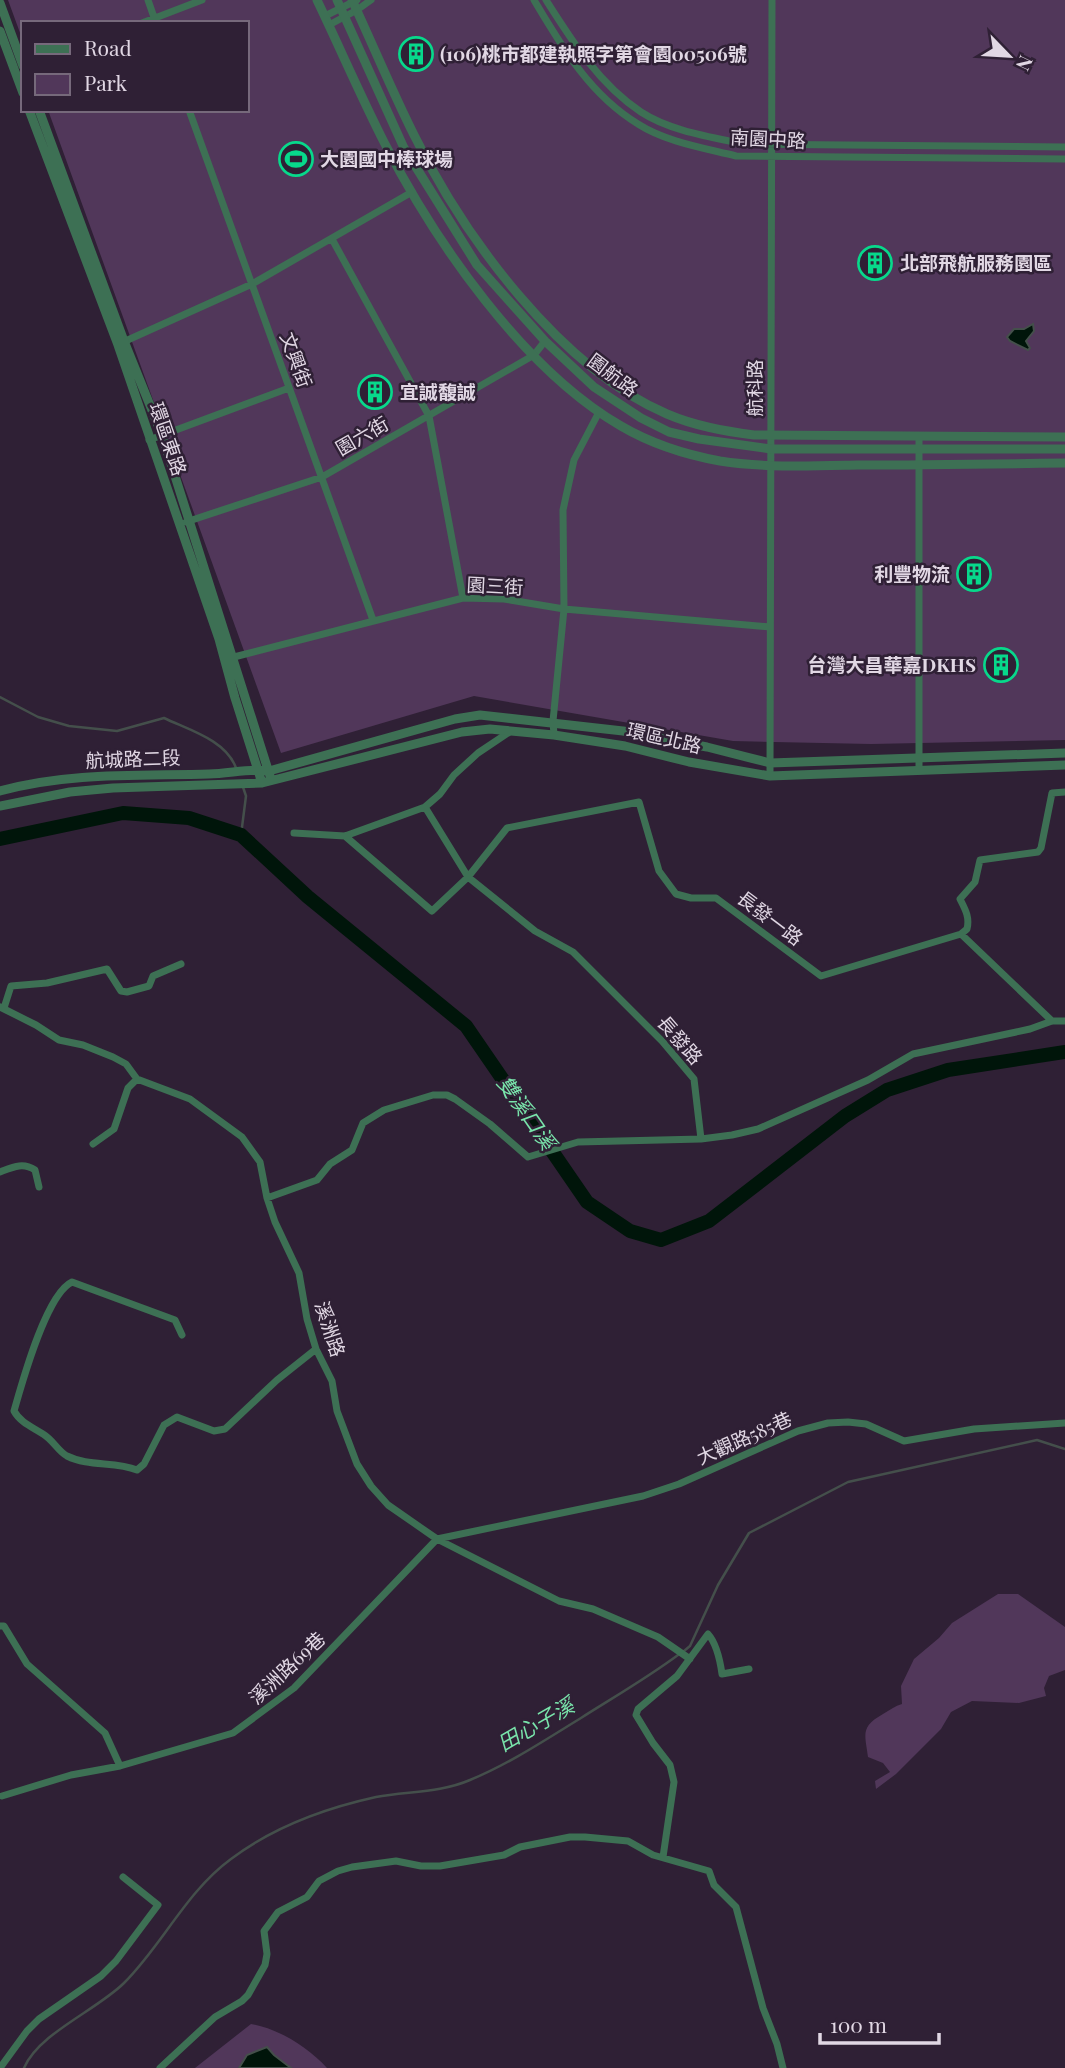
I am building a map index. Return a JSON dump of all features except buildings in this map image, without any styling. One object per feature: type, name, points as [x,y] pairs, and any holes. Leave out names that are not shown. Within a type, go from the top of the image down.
[{"type":"street","points":[[148,0],[156,20],[202,0]]},
{"type":"street","points":[[317,0],[385,145],[454,259],[534,355],[599,412],[644,437],[697,456],[743,464],[1065,463]]},
{"type":"street","name":"園航路","points":[[337,0],[404,148],[477,265],[545,341],[594,387],[641,418],[669,432],[771,449],[1065,449]]},
{"type":"street","points":[[327,20],[342,14],[355,3],[371,0]]},
{"type":"street","name":"南園中路","points":[[534,0],[559,43],[591,84],[639,125],[684,143],[736,156],[1065,159]]},
{"type":"street","name":"南園中路","points":[[546,0],[590,64],[617,93],[642,113],[702,135],[744,145],[1065,147]]},
{"type":"street","name":"航科路","points":[[769,776],[772,0]]},
{"type":"street","points":[[0,3],[20,66]]},
{"type":"street","points":[[355,3],[415,136],[450,198],[496,265],[547,326],[588,365],[626,393],[647,405],[706,427],[771,436],[1065,437]]},
{"type":"street","points":[[0,31],[20,66]]},
{"type":"street","name":"環區東路","points":[[30,112],[121,343],[162,435],[229,658],[258,769],[267,782]]},
{"type":"street","name":"環區東路","points":[[40,112],[121,343],[149,440],[178,526],[219,639],[229,658],[268,771],[267,782]]},
{"type":"street","name":"文興街","points":[[190,112],[373,620]]},
{"type":"street","points":[[121,343],[252,284],[412,192]]},
{"type":"street","points":[[332,239],[429,416],[463,598]]},
{"type":"street","name":"園六街","points":[[178,526],[189,520],[322,477],[534,355],[545,341]]},
{"type":"street","points":[[149,440],[289,388]]},
{"type":"street","points":[[554,734],[564,610],[562,510],[574,460],[599,412]]},
{"type":"street","points":[[919,437],[919,769]]},
{"type":"street","name":"園三街","points":[[229,658],[463,598],[504,599],[564,610],[770,627]]},
{"type":"street","name":"環區北路","points":[[268,771],[455,719],[480,715],[553,721],[659,737],[770,764],[1065,753]]},
{"type":"street","name":"環區北路","points":[[267,782],[462,732],[490,729],[554,734],[769,776],[1065,765]]},
{"type":"street","points":[[293,833],[345,836],[425,807],[478,753],[511,731]]},
{"type":"street","name":"航城路二段","points":[[0,791],[47,781],[86,777],[232,773],[258,769],[268,771]]},
{"type":"street","name":"航城路二段","points":[[0,806],[70,792],[113,788],[267,782]]},
{"type":"street","points":[[1052,1021],[961,934],[967,929],[968,923],[967,913],[960,899],[975,882],[980,860],[1038,852],[1052,793],[1065,792]]},
{"type":"street","name":"長發一路","points":[[345,836],[432,911],[468,877],[507,828],[639,802],[659,871],[676,894],[691,898],[716,898],[821,976],[961,934]]},
{"type":"street","name":"長發路","points":[[425,807],[468,877],[535,931],[573,952],[662,1041],[694,1079],[701,1139]]},
{"type":"street","points":[[2,1008],[11,986],[47,984],[107,969],[121,990],[127,992],[149,986],[153,976],[181,964]]},
{"type":"street","name":"溪洲路","points":[[2,1008],[36,1025],[58,1040],[83,1045],[113,1056],[126,1064],[137,1080],[190,1099],[242,1138],[260,1161],[267,1198],[299,1273],[307,1319],[316,1349],[331,1381],[337,1411],[357,1464],[371,1486],[388,1505],[437,1539],[559,1601],[593,1609],[658,1637],[690,1659]]},
{"type":"street","points":[[267,1198],[317,1180],[330,1164],[352,1150],[363,1123],[384,1110],[433,1095],[447,1095],[454,1099],[528,1157],[578,1142],[701,1139],[758,1129],[868,1080],[914,1054],[1030,1030],[1052,1021],[1065,1021]]},
{"type":"street","points":[[93,1144],[114,1129],[128,1088],[137,1080]]},
{"type":"street","points":[[0,1172],[28,1165],[35,1170],[40,1187]]},
{"type":"street","points":[[182,1335],[175,1320],[72,1282],[57,1300],[31,1348],[14,1411],[18,1418],[53,1440],[63,1453],[71,1457],[137,1470],[144,1464],[164,1425],[177,1418],[214,1431],[225,1429],[276,1380],[316,1349]]},
{"type":"street","name":"大觀路585巷","points":[[437,1539],[643,1496],[679,1484],[799,1431],[828,1423],[866,1424],[904,1441],[974,1429],[1065,1423]]},
{"type":"street","name":"溪洲路69巷","points":[[2,1797],[71,1775],[120,1766],[233,1733],[294,1688],[437,1539]]},
{"type":"street","points":[[0,1626],[4,1626],[27,1664],[105,1733],[120,1766]]},
{"type":"street","points":[[663,1857],[674,1782],[670,1765],[635,1715],[638,1709],[677,1676],[708,1634],[721,1662],[722,1674],[749,1668]]},
{"type":"street","points":[[160,2068],[215,2017],[248,1995],[265,1965],[267,1954],[264,1931],[268,1923],[288,1905],[307,1897],[319,1881],[352,1867],[396,1861],[440,1866],[504,1855],[520,1847],[570,1837],[628,1841],[653,1855],[709,1871],[714,1885],[736,1907],[763,2007],[783,2068]]},
{"type":"street","points":[[0,2068],[39,2019],[101,1976],[116,1961],[158,1905],[123,1877]]},
{"type":"green space","points":[[8,0],[1065,0],[1065,740],[871,744],[733,741],[474,696],[281,753],[49,112],[248,112],[248,21],[21,21],[21,36]]},
{"type":"green space","points":[[998,1594],[1018,1594],[1065,1627],[1065,1670],[1049,1676],[1044,1688],[1046,1696],[1019,1703],[972,1701],[951,1712],[941,1729],[896,1774],[876,1789],[875,1781],[890,1772],[883,1763],[868,1757],[865,1737],[867,1727],[902,1704],[901,1686],[914,1659],[952,1623]]},
{"type":"green space","points":[[251,2024],[262,2026],[292,2040],[327,2068],[195,2068]]},
{"type":"shaded area","points":[[1033,324],[1034,331],[1026,341],[1030,348],[1028,350],[1007,337],[1014,329],[1024,329]]},
{"type":"shaded area","points":[[267,2047],[291,2068],[239,2068],[247,2055]]},
{"type":"waterway","points":[[0,697],[38,717],[69,726],[117,731],[164,718],[215,743],[231,758],[236,768]]},
{"type":"waterway","points":[[241,835],[246,796],[243,787]]},
{"type":"waterway","name":"雙溪口溪","points":[[0,839],[123,813],[189,818],[241,835],[308,897],[466,1026],[587,1202],[630,1231],[661,1240],[709,1221],[845,1116],[887,1090],[948,1070],[1065,1052]]},
{"type":"waterway","name":"田心子溪","points":[[684,1651],[690,1646],[718,1585],[749,1533],[848,1482],[1037,1440],[1065,1449]]},
{"type":"waterway","name":"田心子溪","points":[[24,2068],[31,2055],[42,2044],[124,1983],[201,1887],[215,1872],[247,1848],[300,1820],[338,1807],[376,1797],[435,1790],[484,1774],[540,1743],[678,1655]]},
{"type":"place","name":"(106)桃市都建執照字第會園00506號","points":[[416,54]]},
{"type":"place","name":"大園國中棒球場","points":[[296,159]]},
{"type":"place","name":"北部飛航服務園區","points":[[875,263]]},
{"type":"place","name":"宜誠馥誠","points":[[375,392]]},
{"type":"place","name":"利豐物流","points":[[974,574]]},
{"type":"place","name":"台灣大昌華嘉DKHS","points":[[1001,665]]}]
